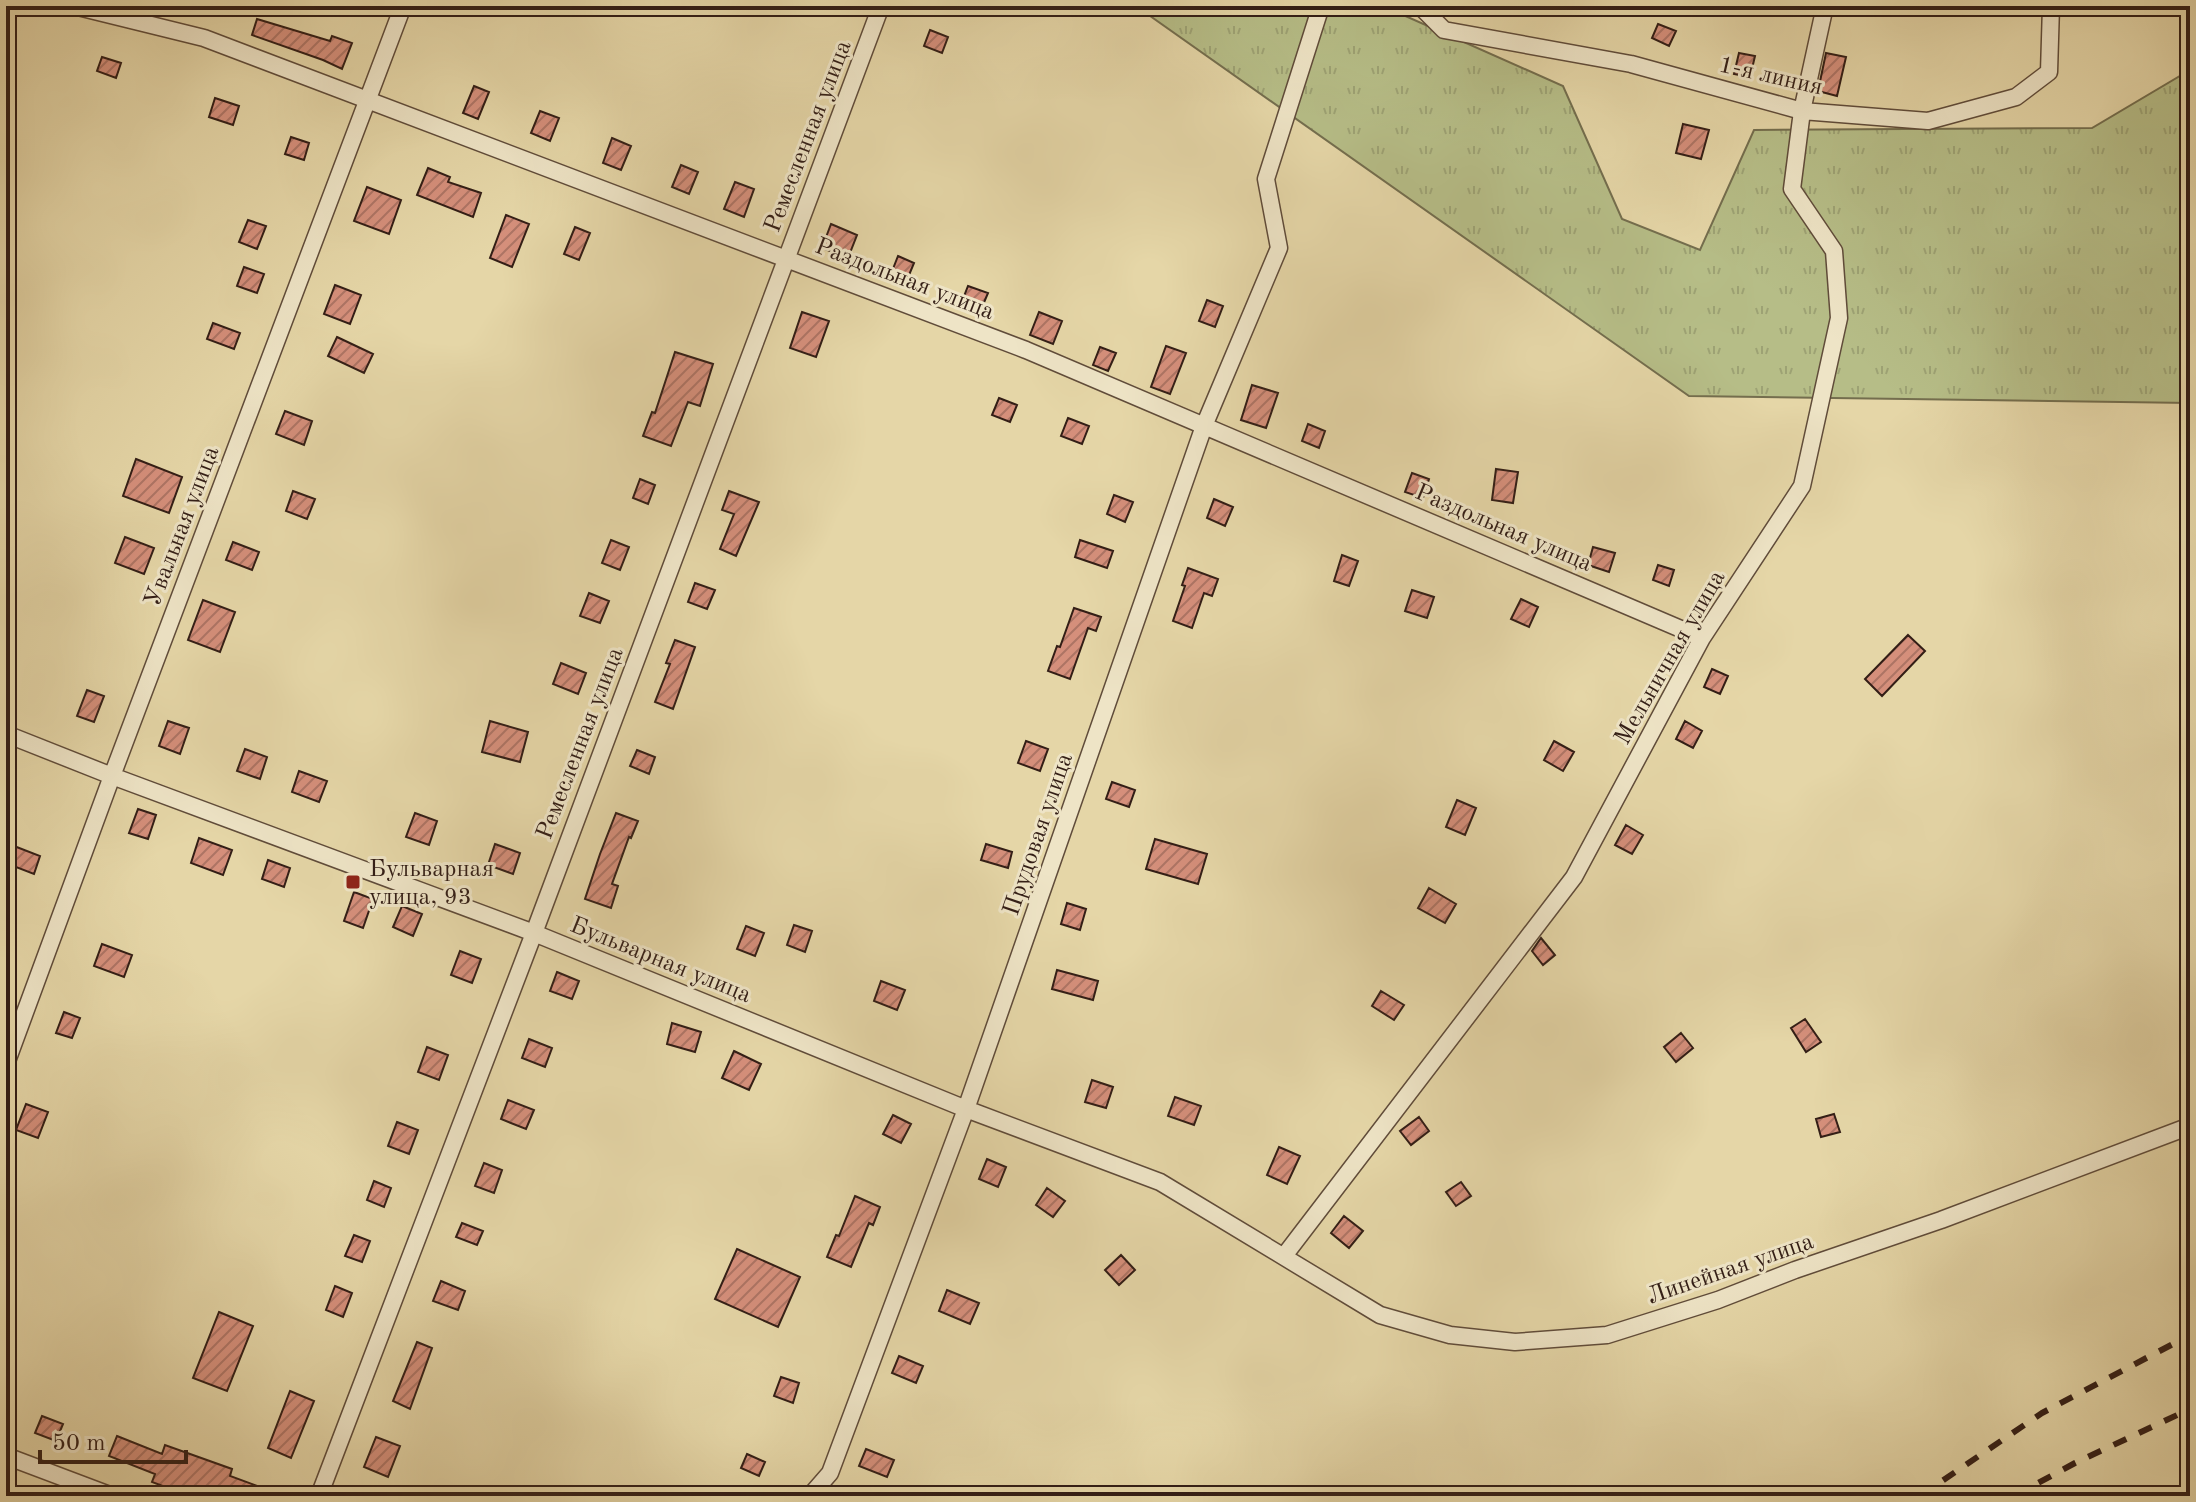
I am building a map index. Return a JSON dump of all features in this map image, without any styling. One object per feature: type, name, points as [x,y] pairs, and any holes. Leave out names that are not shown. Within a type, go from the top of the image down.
[{"type":"street","name":"Раздольная улица","points":[[74,6],[204,38],[1026,350],[1702,638]]},
{"type":"street","name":"Увальная улица","points":[[6,1064],[403,6]]},
{"type":"street","name":"Ремесленная улица","points":[[319,1496],[534,933],[881,6]]},
{"type":"street","name":"Прудовая улица","points":[[810,1496],[830,1473],[966,1109],[1204,426],[1279,248],[1266,179],[1321,6]]},
{"type":"street","name":"1-я линия","points":[[1420,6],[1444,30],[1631,64],[1802,111],[1928,121],[2016,97],[2049,72],[2051,6]]},
{"type":"street","name":"Мельничная улица","points":[[1284,1256],[1574,877],[1702,638],[1802,486],[1839,318],[1834,251],[1792,189],[1802,111],[1825,6]]},
{"type":"street","name":"Бульварная улица","points":[[6,734],[534,933],[966,1109],[1160,1182],[1284,1256]]},
{"type":"street","name":"Линейная улица","points":[[1284,1256],[1380,1315],[1450,1335],[1515,1342],[1607,1335],[1718,1300],[2190,1126]]},
{"type":"street","points":[[6,1456],[112,1496]]},
{"type":"green space","points":[[1136,6],[1383,6],[1563,86],[1622,219],[1700,250],[1754,130],[2092,128],[2190,70],[2190,403],[1689,396]]},
{"type":"building","points":[[257,19],[330,41],[332,36],[352,43],[342,69],[252,35]]},
{"type":"building","points":[[1658,24],[1676,31],[1669,46],[1652,38]]},
{"type":"building","points":[[930,30],[948,37],[942,53],[924,46]]},
{"type":"building","points":[[1739,53],[1755,56],[1750,77],[1734,74]]},
{"type":"building","points":[[1826,53],[1846,57],[1837,96],[1818,91]]},
{"type":"building","points":[[102,57],[121,63],[116,78],[97,71]]},
{"type":"building","points":[[474,86],[489,92],[478,119],[463,113]]},
{"type":"building","points":[[215,98],[239,106],[233,125],[209,117]]},
{"type":"building","points":[[540,111],[559,118],[550,141],[531,133]]},
{"type":"building","points":[[1683,124],[1709,130],[1701,159],[1676,153]]},
{"type":"building","points":[[291,137],[309,143],[304,160],[285,154]]},
{"type":"building","points":[[612,138],[631,146],[621,170],[603,163]]},
{"type":"building","points":[[681,165],[698,172],[689,194],[672,187]]},
{"type":"building","points":[[428,168],[450,177],[448,182],[481,193],[473,217],[417,195]]},
{"type":"building","points":[[735,182],[754,189],[744,217],[724,209]]},
{"type":"building","points":[[367,187],[401,200],[389,234],[354,221]]},
{"type":"building","points":[[506,215],[529,224],[512,267],[490,258]]},
{"type":"building","points":[[248,220],[266,226],[257,249],[239,242]]},
{"type":"building","points":[[831,224],[857,235],[848,258],[822,248]]},
{"type":"building","points":[[575,227],[590,233],[579,260],[564,254]]},
{"type":"building","points":[[898,256],[914,263],[907,280],[891,274]]},
{"type":"building","points":[[244,267],[264,274],[257,293],[237,286]]},
{"type":"building","points":[[335,285],[361,295],[350,324],[324,314]]},
{"type":"building","points":[[968,286],[988,293],[980,312],[961,304]]},
{"type":"building","points":[[1207,300],[1223,306],[1215,327],[1199,321]]},
{"type":"building","points":[[802,312],[829,321],[816,357],[790,348]]},
{"type":"building","points":[[1039,312],[1062,321],[1053,344],[1030,335]]},
{"type":"building","points":[[213,323],[240,333],[234,349],[207,339]]},
{"type":"building","points":[[337,337],[373,354],[364,373],[328,356]]},
{"type":"building","points":[[1166,346],[1186,353],[1170,394],[1151,387]]},
{"type":"building","points":[[1100,347],[1116,353],[1108,371],[1093,365]]},
{"type":"building","points":[[675,352],[713,364],[700,406],[688,402],[671,446],[643,436],[652,412],[655,413]]},
{"type":"building","points":[[1252,385],[1278,393],[1266,428],[1241,420]]},
{"type":"building","points":[[999,398],[1017,405],[1010,422],[992,415]]},
{"type":"building","points":[[285,411],[312,421],[304,445],[276,434]]},
{"type":"building","points":[[1068,418],[1089,426],[1082,444],[1061,436]]},
{"type":"building","points":[[1308,424],[1325,431],[1319,448],[1302,441]]},
{"type":"building","points":[[136,459],[182,477],[169,513],[123,496]]},
{"type":"building","points":[[1496,469],[1518,472],[1513,503],[1492,500]]},
{"type":"building","points":[[1412,473],[1429,479],[1423,498],[1405,492]]},
{"type":"building","points":[[640,479],[655,485],[648,504],[633,498]]},
{"type":"building","points":[[293,491],[315,499],[307,519],[286,511]]},
{"type":"building","points":[[729,491],[759,502],[736,556],[720,549],[734,514],[722,510]]},
{"type":"building","points":[[1114,495],[1133,502],[1125,522],[1107,514]]},
{"type":"building","points":[[1214,499],[1233,507],[1225,526],[1207,518]]},
{"type":"building","points":[[125,537],[154,548],[144,574],[115,563]]},
{"type":"building","points":[[611,540],[629,547],[620,570],[602,563]]},
{"type":"building","points":[[1080,540],[1113,551],[1107,568],[1075,557]]},
{"type":"building","points":[[233,542],[259,552],[252,570],[226,560]]},
{"type":"building","points":[[1593,547],[1615,553],[1609,572],[1588,565]]},
{"type":"building","points":[[1342,555],[1358,561],[1349,586],[1334,581]]},
{"type":"building","points":[[1658,565],[1674,570],[1669,586],[1653,580]]},
{"type":"building","points":[[1188,568],[1218,579],[1212,596],[1204,593],[1192,628],[1173,621]]},
{"type":"building","points":[[695,583],[715,590],[707,609],[688,602]]},
{"type":"building","points":[[1412,590],[1434,597],[1427,618],[1405,611]]},
{"type":"building","points":[[589,593],[609,601],[600,623],[580,616]]},
{"type":"building","points":[[1521,599],[1538,607],[1529,627],[1511,619]]},
{"type":"building","points":[[203,600],[235,612],[220,652],[188,640]]},
{"type":"building","points":[[1074,608],[1101,617],[1096,631],[1088,628],[1070,679],[1048,671]]},
{"type":"building","points":[[1908,635],[1925,651],[1882,696],[1865,679]]},
{"type":"building","points":[[675,640],[695,647],[673,709],[655,702],[670,664],[666,663]]},
{"type":"building","points":[[561,663],[586,673],[578,694],[553,684]]},
{"type":"building","points":[[1712,669],[1728,676],[1720,694],[1704,687]]},
{"type":"building","points":[[87,690],[104,696],[94,722],[77,716]]},
{"type":"building","points":[[168,721],[189,728],[180,754],[159,746]]},
{"type":"building","points":[[490,721],[528,732],[520,762],[482,752]]},
{"type":"building","points":[[1685,721],[1702,731],[1693,748],[1676,739]]},
{"type":"building","points":[[1026,741],[1048,749],[1040,771],[1018,763]]},
{"type":"building","points":[[1554,741],[1574,752],[1563,771],[1544,760]]},
{"type":"building","points":[[245,749],[267,757],[260,779],[237,771]]},
{"type":"building","points":[[637,750],[655,757],[649,774],[630,766]]},
{"type":"building","points":[[299,771],[327,781],[319,802],[292,792]]},
{"type":"building","points":[[1112,782],[1135,790],[1129,807],[1106,799]]},
{"type":"building","points":[[1457,800],[1476,808],[1465,835],[1446,827]]},
{"type":"building","points":[[138,809],[156,815],[148,839],[129,833]]},
{"type":"building","points":[[415,813],[437,821],[429,845],[406,837]]},
{"type":"building","points":[[616,813],[638,821],[612,884],[618,886],[611,908],[585,899]]},
{"type":"building","points":[[1626,825],[1643,835],[1632,854],[1615,845]]},
{"type":"building","points":[[199,838],[232,850],[223,875],[191,863]]},
{"type":"building","points":[[1155,839],[1207,854],[1198,884],[1146,869]]},
{"type":"building","points":[[495,844],[520,853],[513,874],[488,865]]},
{"type":"building","points":[[986,844],[1012,852],[1008,868],[981,860]]},
{"type":"building","points":[[14,846],[40,856],[34,874],[8,864]]},
{"type":"building","points":[[268,860],[290,868],[284,887],[262,879]]},
{"type":"building","points":[[1429,888],[1456,904],[1445,923],[1418,908]]},
{"type":"building","points":[[354,892],[373,899],[363,928],[344,921]]},
{"type":"building","points":[[1067,903],[1086,909],[1080,930],[1061,924]]},
{"type":"building","points":[[402,906],[422,914],[413,936],[393,927]]},
{"type":"building","points":[[794,925],[812,931],[805,952],[787,945]]},
{"type":"building","points":[[746,926],[764,933],[755,956],[737,949]]},
{"type":"building","points":[[1541,938],[1555,955],[1543,965],[1532,951]]},
{"type":"building","points":[[102,944],[132,955],[124,977],[94,966]]},
{"type":"building","points":[[460,951],[481,959],[472,983],[451,975]]},
{"type":"building","points":[[1057,970],[1098,981],[1093,1000],[1052,989]]},
{"type":"building","points":[[557,972],[579,981],[572,999],[550,991]]},
{"type":"building","points":[[881,981],[905,990],[897,1010],[874,1001]]},
{"type":"building","points":[[1381,991],[1404,1005],[1394,1020],[1372,1006]]},
{"type":"building","points":[[64,1012],[80,1018],[72,1038],[56,1033]]},
{"type":"building","points":[[1805,1019],[1821,1042],[1806,1052],[1791,1028]]},
{"type":"building","points":[[672,1023],[701,1032],[695,1052],[667,1044]]},
{"type":"building","points":[[1681,1033],[1693,1048],[1676,1062],[1664,1047]]},
{"type":"building","points":[[529,1039],[552,1048],[545,1067],[522,1058]]},
{"type":"building","points":[[427,1047],[448,1055],[439,1080],[418,1072]]},
{"type":"building","points":[[734,1051],[761,1064],[749,1090],[722,1078]]},
{"type":"building","points":[[1092,1080],[1113,1087],[1106,1108],[1085,1102]]},
{"type":"building","points":[[1175,1097],[1201,1106],[1194,1125],[1168,1116]]},
{"type":"building","points":[[508,1100],[534,1110],[526,1129],[501,1119]]},
{"type":"building","points":[[26,1104],[48,1112],[38,1138],[16,1130]]},
{"type":"building","points":[[1834,1114],[1840,1132],[1821,1137],[1816,1119]]},
{"type":"building","points":[[893,1115],[911,1124],[901,1143],[883,1134]]},
{"type":"building","points":[[1419,1117],[1429,1131],[1411,1145],[1400,1131]]},
{"type":"building","points":[[397,1122],[418,1130],[409,1154],[388,1146]]},
{"type":"building","points":[[1279,1147],[1300,1156],[1287,1184],[1267,1175]]},
{"type":"building","points":[[987,1159],[1006,1167],[998,1187],[979,1179]]},
{"type":"building","points":[[484,1163],[502,1170],[494,1193],[475,1186]]},
{"type":"building","points":[[374,1181],[391,1188],[384,1207],[367,1200]]},
{"type":"building","points":[[1461,1182],[1471,1196],[1456,1206],[1446,1192]]},
{"type":"building","points":[[1047,1188],[1065,1201],[1053,1217],[1036,1205]]},
{"type":"building","points":[[855,1196],[880,1207],[873,1225],[869,1223],[851,1267],[827,1257]]},
{"type":"building","points":[[1344,1216],[1363,1231],[1349,1248],[1331,1233]]},
{"type":"building","points":[[462,1223],[483,1231],[477,1245],[456,1237]]},
{"type":"building","points":[[354,1235],[370,1241],[362,1262],[345,1256]]},
{"type":"building","points":[[737,1249],[800,1277],[778,1327],[715,1299]]},
{"type":"building","points":[[1121,1255],[1135,1270],[1119,1285],[1105,1270]]},
{"type":"building","points":[[441,1281],[465,1291],[458,1310],[433,1301]]},
{"type":"building","points":[[335,1286],[352,1293],[343,1317],[326,1310]]},
{"type":"building","points":[[947,1290],[979,1303],[970,1324],[939,1311]]},
{"type":"building","points":[[219,1312],[253,1326],[227,1391],[193,1378]]},
{"type":"building","points":[[417,1342],[432,1348],[410,1409],[393,1401]]},
{"type":"building","points":[[899,1356],[923,1366],[916,1383],[892,1373]]},
{"type":"building","points":[[781,1377],[799,1383],[793,1403],[774,1396]]},
{"type":"building","points":[[290,1391],[314,1401],[291,1458],[268,1448]]},
{"type":"building","points":[[42,1416],[63,1424],[56,1441],[35,1433]]},
{"type":"building","points":[[117,1436],[162,1454],[165,1445],[232,1469],[230,1476],[279,1494],[189,1496],[152,1482],[155,1474],[109,1456]]},
{"type":"building","points":[[376,1437],[400,1446],[388,1477],[364,1467]]},
{"type":"building","points":[[866,1449],[894,1460],[887,1477],[859,1466]]},
{"type":"building","points":[[747,1454],[765,1462],[759,1476],[741,1468]]},
{"type":"railway","points":[[1920,1496],[2042,1413],[2190,1335]]},
{"type":"railway","points":[[2014,1496],[2075,1463],[2190,1409]]},
{"type":"place","name":"Бульварная улица, 93","points":[[353,882]]}]
